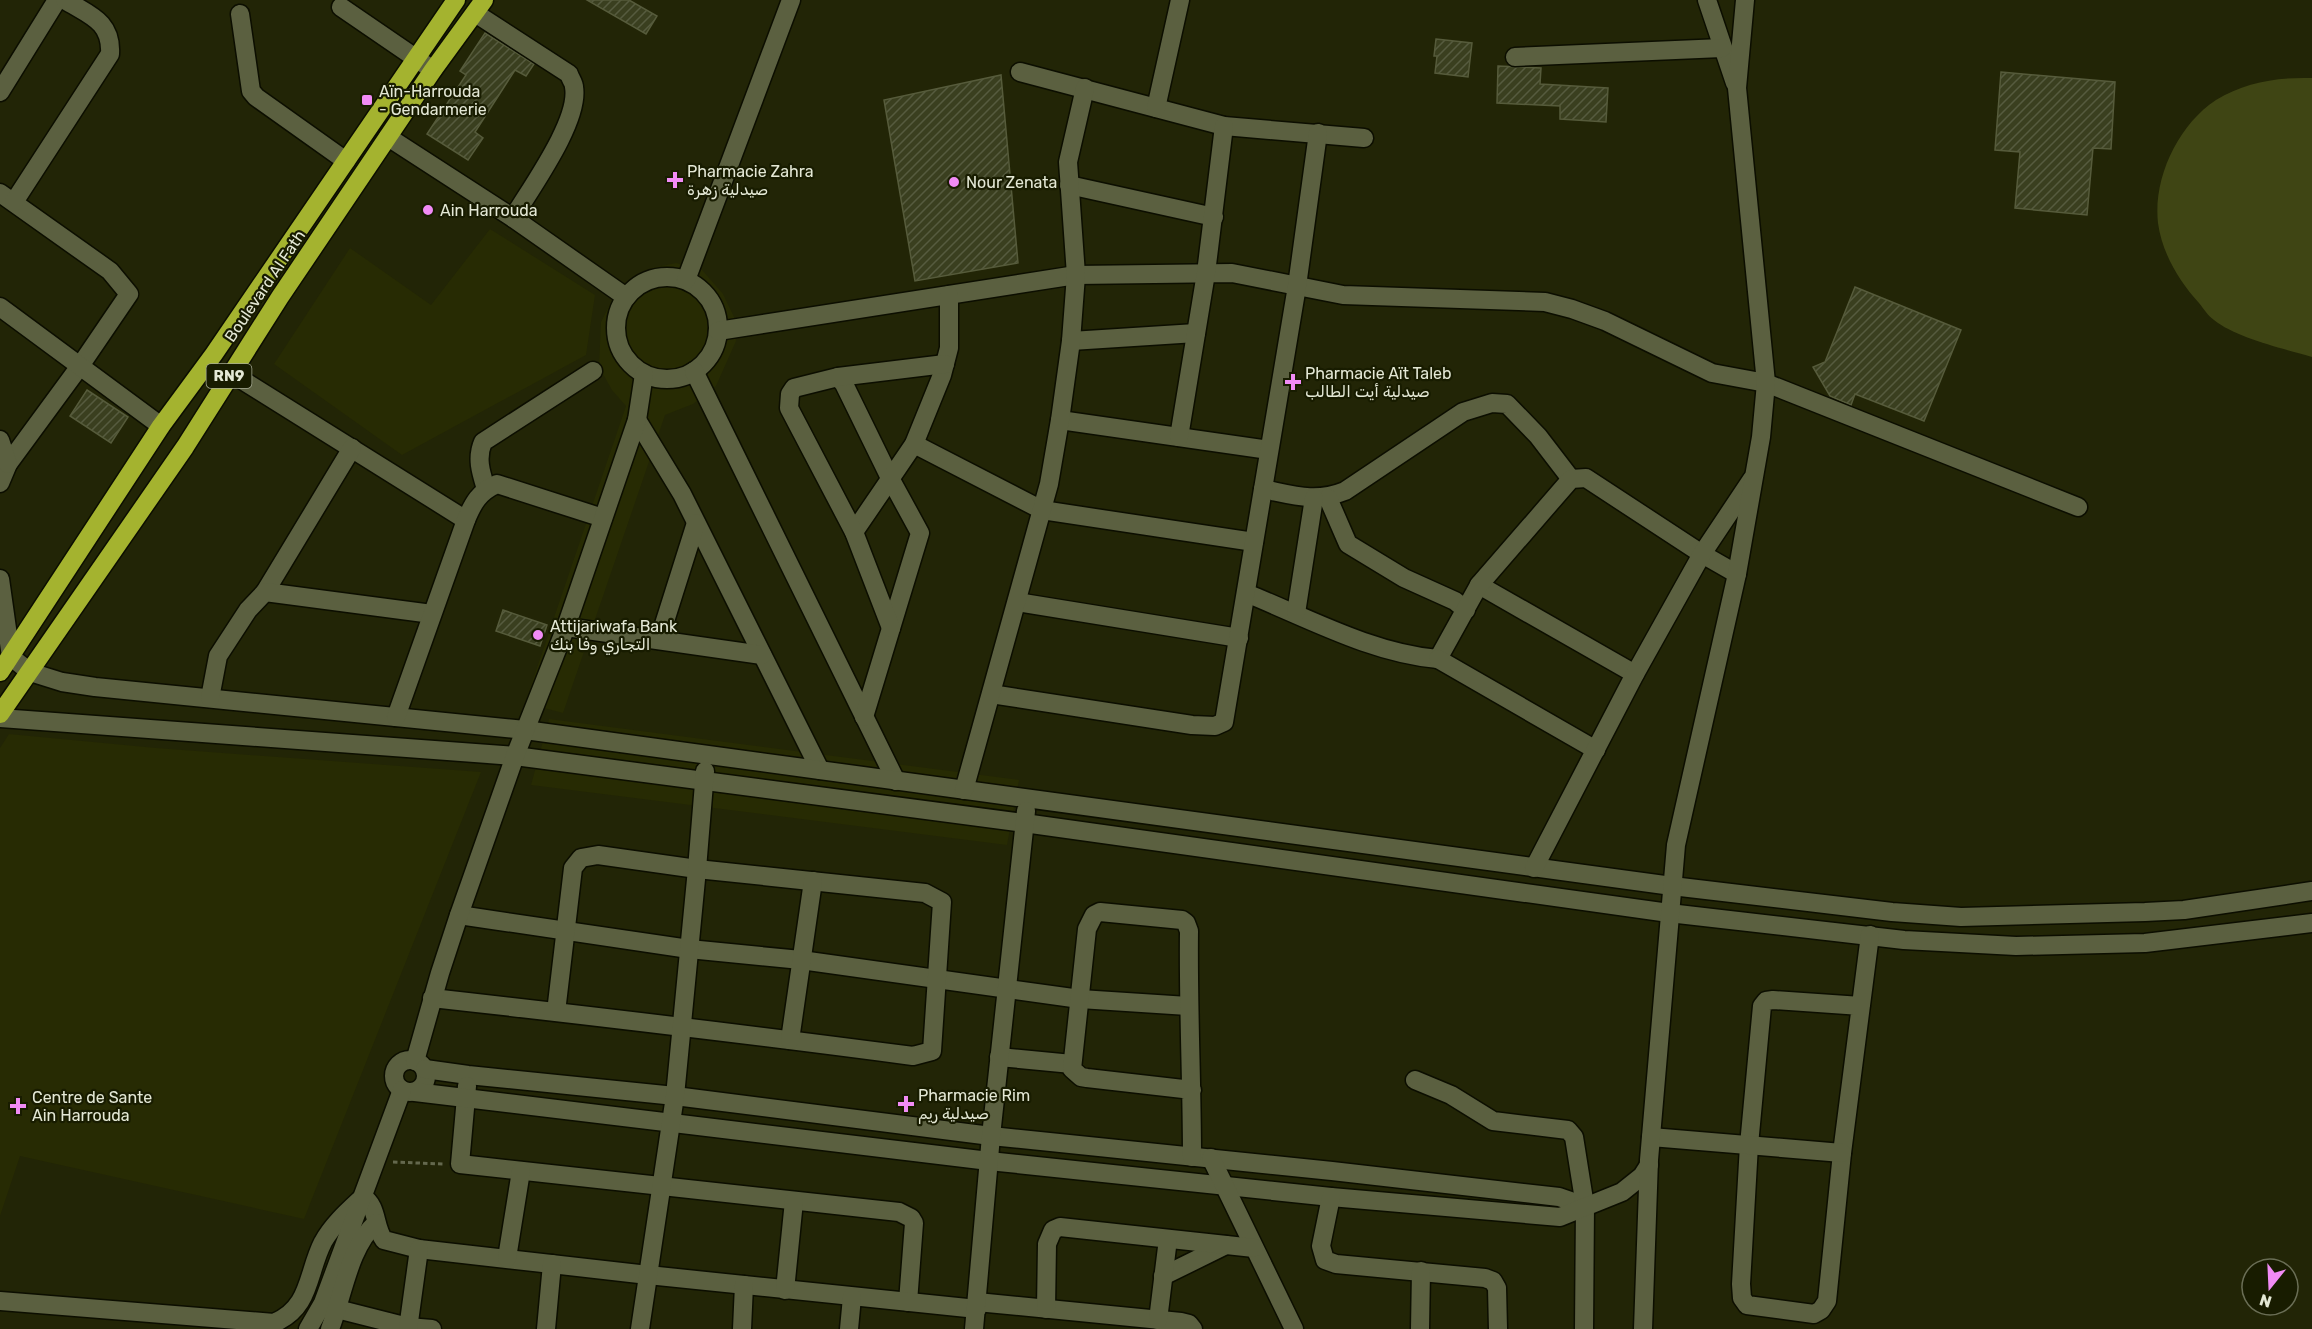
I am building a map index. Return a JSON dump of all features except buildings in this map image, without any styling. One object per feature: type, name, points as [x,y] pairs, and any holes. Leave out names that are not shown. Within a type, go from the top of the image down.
[{"type":"highway","name":"Boulevard Al Fath","points":[[0,672],[161,426],[214,354],[456,0]]},
{"type":"highway","name":"Boulevard Al Fath","points":[[0,716],[185,447],[231,373],[388,137],[479,6]]},
{"type":"street","points":[[0,92],[57,0]]},
{"type":"street","points":[[0,483],[8,464],[80,366],[129,294],[110,271],[7,197],[110,54],[111,40],[106,27],[65,0]]},
{"type":"street","points":[[686,280],[791,0]]},
{"type":"street","points":[[1156,108],[1180,0]]},
{"type":"street","points":[[1707,0],[1737,88]]},
{"type":"street","points":[[1642,1329],[1648,1165],[1676,846],[1737,574],[1761,437],[1766,383],[1737,88],[1745,0]]},
{"type":"street","points":[[479,6],[569,74],[574,87],[574,105],[561,137],[513,218]]},
{"type":"street","points":[[340,7],[433,70]]},
{"type":"street","points":[[240,14],[251,91],[256,97],[346,161]]},
{"type":"street","points":[[1515,57],[1722,48]]},
{"type":"street","points":[[1020,72],[1224,126],[1364,138]]},
{"type":"street","points":[[964,790],[1042,510],[1060,420],[1071,341],[1076,275],[1068,162],[1085,88]]},
{"type":"street","points":[[1179,437],[1206,273],[1224,126]]},
{"type":"street","points":[[991,694],[1192,726],[1215,726],[1224,722],[1297,286],[1318,133]]},
{"type":"street","points":[[388,137],[513,218],[626,297]]},
{"type":"street","points":[[1069,184],[1214,217]]},
{"type":"street","points":[[718,331],[1076,275],[1232,273],[1344,295],[1545,302],[1605,321],[1712,373],[1766,383],[2078,507]]},
{"type":"street","points":[[668,277],[686,280],[699,289],[711,303],[716,314],[718,331],[716,343],[708,358],[694,371],[677,378],[663,379],[644,374],[629,363],[619,345],[615,328],[618,313],[626,297],[637,286],[653,279],[668,277]]},
{"type":"street","points":[[854,532],[914,444],[949,348],[949,295]]},
{"type":"street","points":[[0,308],[161,426]]},
{"type":"street","points":[[1071,341],[1196,333]]},
{"type":"street","points":[[891,628],[854,532],[789,403],[790,394],[794,388],[838,377],[945,364]]},
{"type":"street","points":[[486,489],[480,467],[479,451],[483,442],[592,371]]},
{"type":"street","points":[[694,371],[896,781]]},
{"type":"street","points":[[231,373],[466,520]]},
{"type":"street","points":[[308,1329],[323,1303],[376,1161],[409,1091],[425,1083],[420,1065],[432,998],[514,756],[566,627],[638,417],[644,374]]},
{"type":"street","points":[[838,377],[844,384],[920,533],[864,717]]},
{"type":"street","points":[[638,417],[663,379]]},
{"type":"street","points":[[1263,489],[1321,498],[1345,491],[1463,412],[1492,403],[1507,404],[1538,436],[1571,479]]},
{"type":"street","points":[[638,417],[675,482],[820,770]]},
{"type":"street","points":[[1060,420],[1269,450]]},
{"type":"street","points":[[0,440],[8,464]]},
{"type":"street","points":[[914,444],[1042,510],[1254,542]]},
{"type":"street","points":[[210,699],[218,656],[248,610],[265,592],[352,448]]},
{"type":"street","points":[[1534,868],[1635,674],[1702,554],[1755,475]]},
{"type":"street","points":[[1438,659],[1479,585],[1571,479],[1586,478],[1702,554],[1737,574]]},
{"type":"street","points":[[396,717],[466,520],[475,500],[486,489],[497,484],[603,518]]},
{"type":"street","points":[[1321,498],[1348,544],[1404,578],[1455,601],[1466,610]]},
{"type":"street","points":[[1296,613],[1321,498]]},
{"type":"street","points":[[659,640],[696,523]]},
{"type":"street","points":[[0,579],[11,657],[30,672],[62,682],[95,687],[525,729],[1534,868],[1846,908],[1960,917],[2184,910],[2312,891]]},
{"type":"street","points":[[1479,585],[1635,674]]},
{"type":"street","points":[[265,592],[432,614]]},
{"type":"street","points":[[1246,592],[1376,646],[1410,656],[1438,659],[1596,750]]},
{"type":"street","points":[[1017,602],[1239,638]]},
{"type":"street","points":[[566,627],[762,655]]},
{"type":"street","points":[[0,716],[514,756],[1024,823],[1669,913],[1969,944],[2145,943],[2312,923]]},
{"type":"street","points":[[640,1329],[675,1096],[698,869],[706,754]]},
{"type":"street","points":[[974,1329],[1006,987],[1028,799]]},
{"type":"street","points":[[432,998],[556,1012],[681,1025],[913,1056],[932,1050],[935,978],[942,902],[925,893],[698,869],[598,855],[582,858],[573,868],[556,1012]]},
{"type":"street","points":[[790,1040],[813,881]]},
{"type":"street","points":[[2184,910],[2186,939]]},
{"type":"street","points":[[1192,1090],[1081,1077],[1072,1070],[1087,929],[1094,915],[1100,912],[1182,920],[1186,923],[1189,931],[1188,1006],[1192,1090],[1192,1157]]},
{"type":"street","points":[[459,915],[689,949],[801,960],[1080,999],[1188,1006]]},
{"type":"street","points":[[1861,1006],[1773,1000],[1766,1001],[1762,1006],[1749,1145],[1742,1298],[1746,1305],[1753,1308],[1814,1314],[1821,1310],[1827,1301],[1842,1153],[1861,1006],[1870,935]]},
{"type":"street","points":[[999,1057],[1072,1064]]},
{"type":"street","points":[[1585,1206],[1559,1197],[991,1136],[675,1096],[468,1075],[405,1061],[400,1063],[394,1072],[395,1083],[409,1091],[989,1161],[1331,1197],[1560,1217],[1622,1192],[1642,1176],[1648,1165]]},
{"type":"street","points":[[468,1075],[460,1164],[899,1212],[911,1218],[914,1223],[908,1302]]},
{"type":"street","points":[[1415,1080],[1451,1095],[1493,1121],[1568,1130],[1574,1137],[1585,1206],[1584,1329]]},
{"type":"street","points":[[1651,1137],[1842,1153]]},
{"type":"street","points":[[1211,1158],[1294,1329]]},
{"type":"street","points":[[507,1258],[521,1171]]},
{"type":"street","points":[[363,1197],[372,1208],[384,1240],[418,1249],[852,1297],[1046,1309],[1122,1323],[1158,1320],[1180,1322],[1189,1324],[1193,1329]]},
{"type":"street","points":[[0,1301],[142,1321],[274,1323],[288,1317],[299,1306],[322,1244],[335,1223],[363,1197]]},
{"type":"street","points":[[1331,1197],[1322,1246],[1325,1260],[1336,1264],[1421,1271],[1485,1278],[1493,1281],[1497,1288],[1498,1329]]},
{"type":"street","points":[[785,1290],[794,1201]]},
{"type":"street","points":[[330,1329],[360,1244],[368,1230],[376,1223]]},
{"type":"street","points":[[1046,1309],[1047,1244],[1053,1230],[1060,1227],[1254,1248]]},
{"type":"street","points":[[1158,1320],[1168,1239]]},
{"type":"street","points":[[1163,1276],[1226,1245]]},
{"type":"street","points":[[408,1328],[418,1249]]},
{"type":"street","points":[[546,1329],[552,1264]]},
{"type":"street","points":[[1420,1329],[1421,1271]]},
{"type":"street","points":[[742,1329],[744,1285]]},
{"type":"street","points":[[849,1329],[852,1297]]},
{"type":"street","points":[[338,1309],[408,1328],[432,1329]]},
{"type":"path","points":[[376,1161],[460,1164]]},
{"type":"shaded area","points":[[2287,78],[2312,78],[2312,357],[2248,338],[2223,326],[2210,316],[2185,285],[2167,256],[2160,234],[2157,206],[2164,171],[2171,154],[2190,123],[2202,111],[2227,94],[2250,85]]},
{"type":"shaded area","points":[[490,229],[595,295],[586,355],[402,455],[274,364],[350,248],[431,305]]},
{"type":"shaded area","points":[[676,263],[702,270],[723,294],[734,317],[736,341],[716,386],[693,404],[665,415],[563,713],[525,703],[626,406],[612,390],[599,367],[601,322],[612,300],[629,281],[652,268]]},
{"type":"shaded area","points":[[549,719],[1019,780],[1007,845],[531,785]]},
{"type":"shaded area","points":[[9,734],[156,748],[481,772],[304,1219],[20,1156],[0,1216],[0,748]]},
{"type":"place","name":"Aïn-Harrouda - Gendarmerie","points":[[367,100]]},
{"type":"place","name":"Pharmacie Zahra صيدلية زهرة","points":[[675,180]]},
{"type":"place","name":"Nour Zenata","points":[[954,182]]},
{"type":"place","name":"Ain Harrouda","points":[[428,210]]},
{"type":"place","name":"Pharmacie Aït Taleb صيدلية أيت الطالب","points":[[1293,382]]},
{"type":"place","name":"Attijariwafa Bank التجاري وفا بنك","points":[[538,635]]},
{"type":"place","name":"Pharmacie Rim صيدلية ريم","points":[[906,1104]]},
{"type":"place","name":"Centre de Sante Ain Harrouda","points":[[18,1106]]}]
